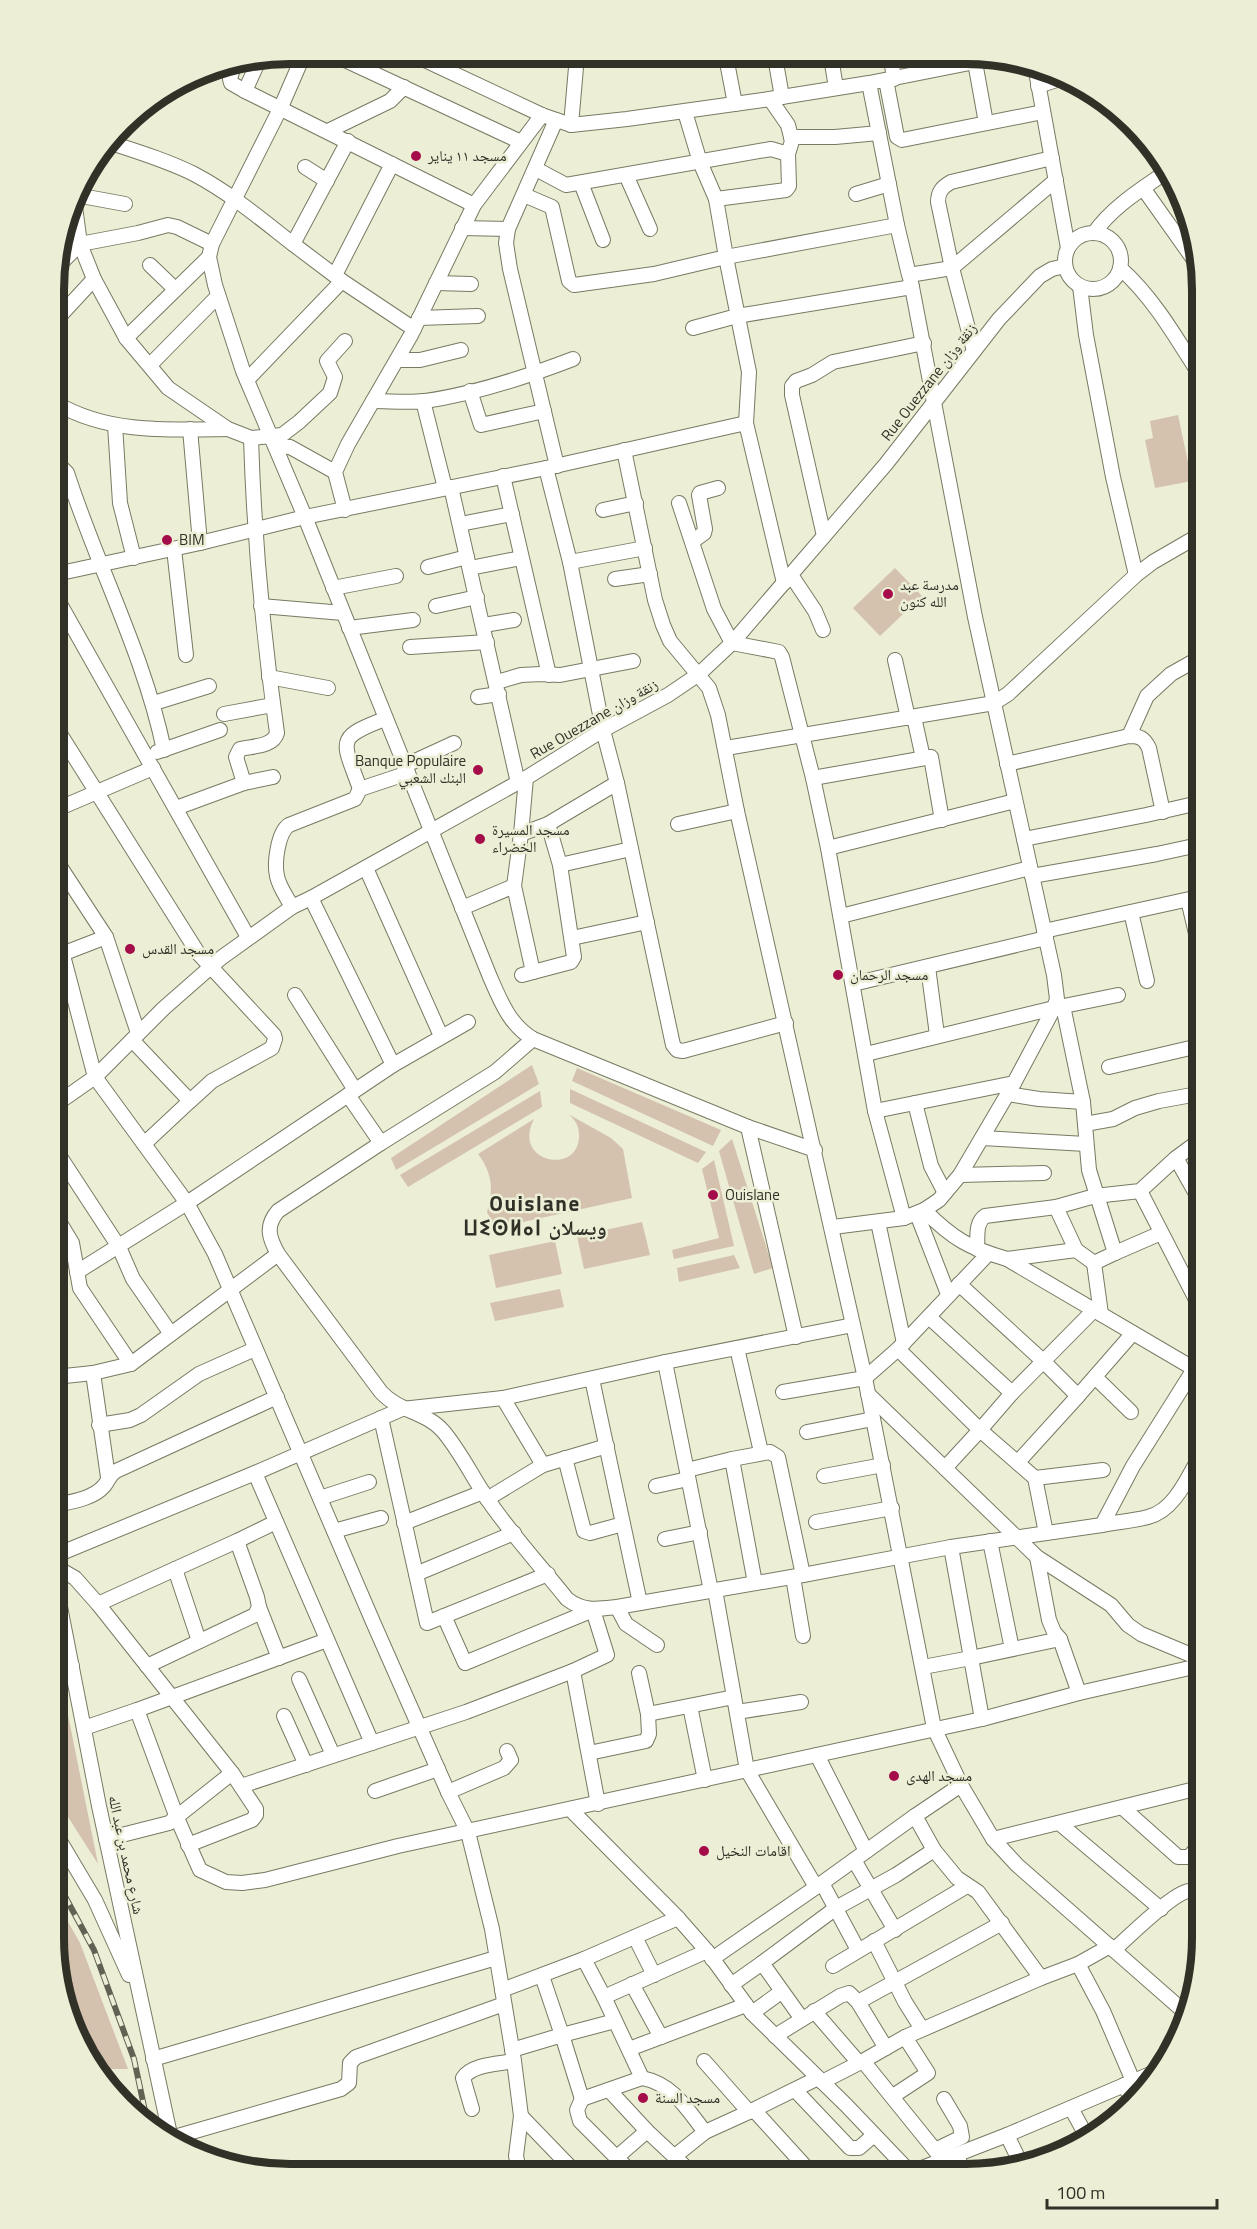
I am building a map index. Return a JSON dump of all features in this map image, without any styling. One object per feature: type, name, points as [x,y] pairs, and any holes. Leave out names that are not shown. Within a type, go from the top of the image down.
[{"type":"street","points":[[126,338],[211,250],[299,64]]},
{"type":"street","points":[[354,64],[521,142]]},
{"type":"street","points":[[434,64],[549,117],[571,124],[685,112],[890,80],[966,64]]},
{"type":"street","points":[[571,124],[576,64]]},
{"type":"street","points":[[727,64],[735,104]]},
{"type":"street","points":[[716,198],[786,190],[789,186],[788,154],[792,141],[788,125],[776,98],[775,64]]},
{"type":"street","points":[[832,64],[836,88]]},
{"type":"street","points":[[891,64],[890,80],[897,136],[902,140],[1043,112]]},
{"type":"street","points":[[975,65],[986,123]]},
{"type":"street","points":[[245,91],[256,67]]},
{"type":"street","points":[[232,72],[231,83],[245,91],[474,205]]},
{"type":"street","points":[[1036,75],[1068,248],[1065,266],[1070,278],[1080,286],[1092,289],[1104,286],[1114,279],[1120,268],[1120,256],[1111,240],[1094,233],[1082,235],[1068,248]]},
{"type":"street","points":[[1038,86],[1052,82]]},
{"type":"street","points":[[869,83],[897,225],[924,343],[963,556],[1057,999],[1083,1102],[1089,1170],[1095,1196],[1115,1253]]},
{"type":"street","points":[[327,131],[390,101],[404,87]]},
{"type":"street","points":[[685,112],[700,162],[716,198],[748,372],[746,423],[787,579],[815,611],[823,630]]},
{"type":"street","points":[[345,510],[335,472],[348,444],[398,360],[474,205],[521,142],[549,117]]},
{"type":"street","points":[[549,117],[536,169],[508,229],[506,243],[544,411],[551,467],[603,730],[617,783],[673,1045],[683,1051],[786,1023]]},
{"type":"street","points":[[791,137],[835,137],[879,133]]},
{"type":"street","points":[[292,244],[348,141]]},
{"type":"street","points":[[117,145],[193,174],[234,198],[339,278],[417,323],[478,316]]},
{"type":"street","points":[[536,169],[566,185],[771,149],[788,154]]},
{"type":"street","points":[[974,351],[952,268],[938,197],[942,189],[951,182],[1052,158]]},
{"type":"street","points":[[247,380],[339,278],[392,164]]},
{"type":"street","points":[[304,167],[327,181]]},
{"type":"street","points":[[626,176],[650,229]]},
{"type":"street","points":[[1094,233],[1110,214],[1161,176]]},
{"type":"street","points":[[693,328],[737,316],[911,281],[952,268],[1056,180]]},
{"type":"street","points":[[581,183],[603,240]]},
{"type":"street","points":[[856,194],[889,184]]},
{"type":"street","points":[[566,185],[552,207],[569,281],[574,285],[654,274],[726,257],[897,225]]},
{"type":"street","points":[[1143,188],[1190,254]]},
{"type":"street","points":[[524,195],[552,207]]},
{"type":"street","points":[[84,198],[125,204]]},
{"type":"street","points":[[335,472],[290,447],[273,442],[251,438],[228,429],[168,387],[126,338],[94,279],[74,235],[138,233],[168,225],[177,227],[211,250],[218,296],[247,380],[273,442],[305,517],[431,832],[509,1019],[520,1031],[533,1039],[748,1127],[815,1150]]},
{"type":"street","points":[[462,228],[508,229]]},
{"type":"street","points":[[150,265],[175,289]]},
{"type":"street","name":"Rue Ouezzane زنقة وزان","points":[[64,1099],[95,1077],[164,1008],[211,967],[248,937],[292,907],[522,780],[603,730],[668,695],[699,674],[732,643],[886,464],[999,319],[1040,276],[1052,269],[1065,266]]},
{"type":"street","points":[[1120,268],[1147,296],[1192,364]]},
{"type":"street","points":[[64,311],[94,279]]},
{"type":"street","points":[[436,283],[471,284]]},
{"type":"street","points":[[1080,286],[1088,346],[1113,477],[1136,575]]},
{"type":"street","points":[[150,365],[218,296]]},
{"type":"street","points":[[273,442],[330,393],[335,377],[327,361],[345,341]]},
{"type":"street","points":[[824,536],[792,395],[792,386],[796,381],[812,375],[833,362],[924,343]]},
{"type":"street","points":[[398,360],[420,360],[461,350]]},
{"type":"street","points":[[373,401],[423,401],[535,374],[573,359]]},
{"type":"street","points":[[470,391],[481,425],[544,411]]},
{"type":"street","points":[[423,401],[460,524],[522,780],[521,834],[514,886],[527,973],[571,962],[574,957],[560,865],[548,824]]},
{"type":"street","points":[[64,407],[85,418],[136,428],[228,429]]},
{"type":"street","points":[[64,572],[174,549],[305,517],[551,467],[746,423]]},
{"type":"street","points":[[115,425],[120,503],[134,558]]},
{"type":"street","points":[[190,429],[200,543]]},
{"type":"street","points":[[244,783],[236,753],[240,749],[271,743],[277,733],[261,606],[251,438]]},
{"type":"street","points":[[624,450],[655,600],[670,641],[709,688],[726,747],[737,811],[884,1465],[934,1728],[961,1785],[993,1839],[1017,1865],[1181,2009]]},
{"type":"street","points":[[64,470],[99,564],[140,662],[154,703],[164,750]]},
{"type":"street","points":[[503,476],[549,675]]},
{"type":"street","points":[[693,542],[704,533],[705,529],[699,495],[718,488]]},
{"type":"street","points":[[603,510],[636,503]]},
{"type":"street","points":[[679,503],[714,609],[732,643],[780,653],[813,778],[828,848],[875,1111],[948,1294]]},
{"type":"street","points":[[460,524],[512,514]]},
{"type":"street","points":[[726,747],[994,703],[1008,694],[1136,575],[1153,562],[1192,539]]},
{"type":"street","points":[[570,562],[645,548]]},
{"type":"street","points":[[174,549],[186,655]]},
{"type":"street","points":[[428,567],[521,558]]},
{"type":"street","points":[[615,579],[650,574]]},
{"type":"street","points":[[333,588],[396,576]]},
{"type":"street","points":[[436,606],[477,597]]},
{"type":"street","points":[[261,606],[343,613]]},
{"type":"street","points":[[64,611],[248,937]]},
{"type":"street","points":[[349,628],[413,620]]},
{"type":"street","points":[[484,625],[514,620]]},
{"type":"street","points":[[410,647],[487,642]]},
{"type":"street","points":[[895,660],[922,758]]},
{"type":"street","points":[[478,697],[521,675],[560,675],[633,661]]},
{"type":"street","points":[[1129,736],[1147,696],[1171,674],[1192,661]]},
{"type":"street","points":[[269,677],[328,688]]},
{"type":"street","points":[[154,703],[209,686]]},
{"type":"street","points":[[224,714],[273,705]]},
{"type":"street","points":[[292,907],[277,875],[277,863],[284,830],[289,825],[356,799],[360,789],[347,753],[346,743],[352,733],[386,719]]},
{"type":"street","points":[[64,806],[96,793],[150,762],[164,750],[220,730]]},
{"type":"street","points":[[1007,764],[1129,736],[1141,737],[1149,748],[1163,812]]},
{"type":"street","points":[[64,739],[198,953],[274,1035],[275,1039],[272,1048],[212,1081],[144,1144]]},
{"type":"street","points":[[360,789],[406,769],[454,743]]},
{"type":"street","points":[[813,778],[929,756],[932,758],[942,820]]},
{"type":"street","points":[[176,808],[244,783],[273,777]]},
{"type":"street","points":[[521,834],[548,824],[617,783]]},
{"type":"street","points":[[828,848],[1015,801]]},
{"type":"street","points":[[1024,839],[1192,805]]},
{"type":"street","points":[[678,824],[737,811]]},
{"type":"street","points":[[841,916],[1031,872],[1157,854],[1192,846]]},
{"type":"street","points":[[560,865],[631,849]]},
{"type":"street","points":[[366,868],[441,1036]]},
{"type":"street","points":[[64,877],[106,937],[135,1037],[190,1101]]},
{"type":"street","points":[[462,908],[514,886]]},
{"type":"street","points":[[311,898],[393,1065]]},
{"type":"street","points":[[853,984],[927,967],[1131,912],[1192,899]]},
{"type":"street","points":[[1188,900],[1192,917]]},
{"type":"street","points":[[1131,912],[1147,981]]},
{"type":"street","points":[[572,938],[647,922]]},
{"type":"street","points":[[64,953],[106,937]]},
{"type":"street","points":[[64,961],[95,1077],[187,1203],[231,1288],[334,1531],[448,1792],[468,1832],[492,1929],[513,2056],[521,2116],[516,2156],[518,2164]]},
{"type":"street","points":[[927,967],[937,1035]]},
{"type":"street","points":[[296,995],[381,1143]]},
{"type":"street","points":[[866,1054],[937,1035],[1118,995]]},
{"type":"street","points":[[832,1227],[878,1222],[915,1214],[945,1192],[960,1175],[1059,1007]]},
{"type":"street","points":[[77,1272],[187,1203],[393,1065],[468,1022]]},
{"type":"street","points":[[533,1039],[495,1072],[278,1211],[269,1228],[270,1240],[381,1392],[389,1401],[402,1409],[428,1418],[442,1430],[485,1495],[567,1599],[583,1608],[593,1610]]},
{"type":"street","points":[[1109,1067],[1192,1048]]},
{"type":"street","points":[[875,1111],[1011,1088],[1040,1099],[1083,1102]]},
{"type":"street","points":[[1085,1124],[1113,1119],[1146,1104],[1192,1096]]},
{"type":"street","points":[[915,1103],[931,1166],[945,1192]]},
{"type":"street","points":[[748,1127],[796,1337]]},
{"type":"street","points":[[982,1138],[1086,1144]]},
{"type":"street","points":[[783,1392],[865,1378],[901,1346],[959,1284],[982,1251],[978,1228],[981,1219],[985,1216],[1056,1207],[1095,1196],[1140,1191],[1192,1146]]},
{"type":"street","points":[[1176,1158],[1192,1186]]},
{"type":"street","points":[[64,1163],[119,1247],[133,1279],[171,1334]]},
{"type":"street","points":[[960,1175],[1044,1173]]},
{"type":"street","points":[[1140,1191],[1192,1292]]},
{"type":"street","points":[[1056,1207],[1076,1250],[1094,1263]]},
{"type":"street","points":[[915,1214],[982,1251],[1007,1259],[1192,1368]]},
{"type":"street","points":[[878,1222],[901,1346],[980,1430],[1035,1478],[1046,1533]]},
{"type":"street","points":[[64,1230],[72,1243],[80,1288],[131,1364]]},
{"type":"street","points":[[1094,1263],[1161,1233]]},
{"type":"street","points":[[1007,1259],[1076,1250]]},
{"type":"street","points":[[64,1376],[93,1373],[131,1364],[278,1254]]},
{"type":"street","points":[[1094,1263],[1097,1312]]},
{"type":"street","points":[[959,1284],[1078,1396]]},
{"type":"street","points":[[945,1468],[1043,1361],[1097,1312]]},
{"type":"street","points":[[929,1317],[1012,1393]]},
{"type":"street","points":[[64,1552],[402,1409],[503,1398],[665,1362],[853,1325]]},
{"type":"street","points":[[1018,1462],[1133,1333]]},
{"type":"street","points":[[736,1348],[760,1452]]},
{"type":"street","points":[[99,1425],[130,1420],[141,1415],[199,1374],[255,1349]]},
{"type":"street","points":[[665,1362],[713,1591],[747,1770],[819,1885],[836,1908],[858,1950]]},
{"type":"street","points":[[93,1373],[108,1477]]},
{"type":"street","points":[[1095,1377],[1131,1412]]},
{"type":"street","points":[[592,1379],[640,1603]]},
{"type":"street","points":[[1102,1525],[1133,1466],[1192,1381]]},
{"type":"street","points":[[868,1394],[1037,1557],[1111,1605],[1128,1625],[1140,1634],[1192,1657]]},
{"type":"street","points":[[64,1502],[90,1495],[102,1488],[108,1477],[116,1471],[277,1397]]},
{"type":"street","points":[[503,1398],[543,1464]]},
{"type":"street","points":[[381,1418],[428,1623],[548,1574]]},
{"type":"street","points":[[807,1432],[873,1419]]},
{"type":"street","points":[[405,1523],[485,1495],[543,1464],[607,1446]]},
{"type":"street","points":[[656,1486],[732,1459],[760,1452],[774,1454],[780,1462],[798,1576],[802,1636]]},
{"type":"street","points":[[565,1458],[584,1531],[590,1533],[623,1524]]},
{"type":"street","points":[[732,1459],[755,1583]]},
{"type":"street","points":[[824,1476],[884,1465]]},
{"type":"street","points":[[1035,1478],[1103,1470]]},
{"type":"street","points":[[255,1473],[372,1743]]},
{"type":"street","points":[[444,1616],[465,1664],[593,1610],[798,1576],[951,1546],[1150,1517],[1163,1511],[1192,1476]]},
{"type":"street","points":[[320,1498],[369,1482]]},
{"type":"street","points":[[816,1522],[892,1508]]},
{"type":"street","points":[[334,1531],[381,1518]]},
{"type":"street","points":[[98,1604],[237,1542],[276,1522]]},
{"type":"street","points":[[665,1539],[700,1532]]},
{"type":"street","points":[[416,1574],[514,1533]]},
{"type":"street","points":[[990,1540],[1012,1649]]},
{"type":"street","points":[[237,1542],[279,1658]]},
{"type":"street","points":[[951,1546],[982,1719]]},
{"type":"street","points":[[1037,1557],[1049,1620],[1060,1640],[1079,1693]]},
{"type":"street","points":[[175,1569],[200,1641]]},
{"type":"street","points":[[64,1572],[75,1578],[98,1604],[232,1773],[256,1809],[256,1815],[252,1820],[188,1845]]},
{"type":"street","points":[[147,1666],[255,1615],[259,1607]]},
{"type":"street","points":[[617,1607],[626,1624],[657,1646]]},
{"type":"street","points":[[241,1786],[466,1712],[573,1671],[607,1655],[593,1610]]},
{"type":"street","name":"شارع محمد بن عبد الله","points":[[64,1626],[106,1839],[169,2128]]},
{"type":"street","points":[[84,1728],[327,1640]]},
{"type":"street","points":[[923,1667],[1060,1640]]},
{"type":"street","points":[[136,1710],[177,1818],[200,1870],[226,1882],[242,1883],[265,1880],[398,1846],[982,1719],[1192,1665]]},
{"type":"street","points":[[64,1667],[72,1666]]},
{"type":"street","points":[[573,1671],[598,1804]]},
{"type":"street","points":[[589,1753],[646,1741],[649,1734],[648,1714],[639,1673]]},
{"type":"street","points":[[299,1679],[333,1755]]},
{"type":"street","points":[[648,1714],[734,1697]]},
{"type":"street","points":[[736,1712],[801,1702]]},
{"type":"street","points":[[690,1706],[705,1780]]},
{"type":"street","points":[[284,1716],[306,1765]]},
{"type":"street","points":[[448,1792],[504,1768],[511,1760],[507,1751]]},
{"type":"street","points":[[817,1755],[866,1851]]},
{"type":"street","points":[[375,1791],[438,1769]]},
{"type":"street","points":[[106,1839],[159,1827],[177,1818],[232,1773]]},
{"type":"street","points":[[604,1997],[654,1975],[710,1955],[819,1885],[961,1785]]},
{"type":"street","points":[[993,1839],[1192,1790]]},
{"type":"street","points":[[1123,1808],[1178,1857],[1189,1857],[1192,1854]]},
{"type":"street","points":[[572,1810],[678,1918],[710,1955],[749,2009],[874,2135],[899,2164]]},
{"type":"street","points":[[915,1816],[934,1850],[957,1878],[978,1892],[1041,1978]]},
{"type":"street","points":[[1059,1823],[1161,1909]]},
{"type":"street","points":[[64,1848],[95,1900],[141,2001]]},
{"type":"street","points":[[731,1985],[836,1908],[873,1889],[899,1881],[934,1850]]},
{"type":"street","points":[[854,1860],[895,1930]]},
{"type":"street","points":[[833,1966],[967,1886]]},
{"type":"street","points":[[675,2156],[705,2132],[861,2062],[905,2037],[1112,1948],[1176,1897],[1192,1891]]},
{"type":"street","points":[[181,2136],[341,2089],[349,2083],[350,2063],[356,2057],[503,1997],[542,1976],[678,1918]]},
{"type":"street","points":[[858,2001],[1002,1923]]},
{"type":"street","points":[[635,1937],[654,1975]]},
{"type":"street","points":[[874,1941],[922,2030]]},
{"type":"street","points":[[153,2059],[496,1958]]},
{"type":"street","points":[[584,1959],[642,2078]]},
{"type":"street","points":[[762,1963],[781,1992],[861,2062],[954,2164]]},
{"type":"street","points":[[1078,1964],[1103,2011],[1132,2093]]},
{"type":"street","points":[[542,1976],[582,2100]]},
{"type":"street","points":[[632,1984],[661,2037]]},
{"type":"street","points":[[629,2049],[749,2009],[781,1992]]},
{"type":"street","points":[[775,2036],[845,1993],[853,1995],[858,2001],[886,2048]]},
{"type":"street","points":[[472,2109],[463,2078],[466,2073],[562,2035],[615,2021]]},
{"type":"street","points":[[893,2096],[928,2073],[905,2037]]},
{"type":"street","points":[[704,2061],[802,2164]]},
{"type":"street","points":[[927,2164],[945,2155],[1007,2135],[1146,2076]]},
{"type":"street","points":[[624,2164],[578,2117],[578,2106],[582,2100],[642,2078],[659,2082],[672,2091],[705,2132]]},
{"type":"street","points":[[609,2090],[647,2131],[683,2164]]},
{"type":"street","points":[[795,2090],[850,2148],[859,2148],[874,2135]]},
{"type":"street","points":[[944,2099],[960,2126],[962,2137],[945,2155]]},
{"type":"street","points":[[1071,2108],[1084,2131]]},
{"type":"street","points":[[521,2116],[567,2164]]},
{"type":"street","points":[[613,2164],[647,2131]]},
{"type":"street","points":[[1007,2135],[1018,2158]]},
{"type":"shaded area","points":[[1178,415],[1192,481],[1155,488],[1145,440],[1153,438],[1150,421]]},
{"type":"shaded area","points":[[895,568],[922,596],[880,636],[853,608]]},
{"type":"shaded area","points":[[532,1065],[539,1084],[396,1170],[391,1158]]},
{"type":"shaded area","points":[[577,1068],[721,1130],[713,1146],[572,1081]]},
{"type":"shaded area","points":[[570,1089],[706,1152],[698,1163],[570,1103]]},
{"type":"shaded area","points":[[540,1091],[542,1107],[408,1187],[400,1175]]},
{"type":"shaded area","points":[[568,1114],[611,1138],[623,1149],[632,1198],[495,1228],[487,1212],[491,1196],[489,1174],[478,1154],[534,1119],[529,1134],[531,1146],[538,1154],[548,1159],[559,1160],[569,1156],[576,1148],[579,1135],[576,1123]]},
{"type":"shaded area","points":[[732,1139],[773,1268],[754,1274],[719,1151]]},
{"type":"shaded area","points":[[714,1160],[734,1246],[674,1259],[672,1250],[719,1238],[702,1169]]},
{"type":"shaded area","points":[[642,1222],[650,1255],[584,1269],[577,1236]]},
{"type":"shaded area","points":[[555,1241],[562,1274],[496,1288],[489,1255]]},
{"type":"shaded area","points":[[734,1255],[740,1268],[679,1282],[677,1268]]},
{"type":"shaded area","points":[[560,1289],[564,1307],[495,1321],[490,1303]]},
{"type":"shaded area","points":[[64,1695],[98,1864],[64,1811]]},
{"type":"shaded area","points":[[64,1915],[80,1943],[128,2069],[106,2069],[88,2039],[76,2011],[66,1968]]},
{"type":"railway","points":[[64,1894],[94,1950],[134,2059],[145,2112]]},
{"type":"place","name":"مسجد ١١ يناير","points":[[416,156]]},
{"type":"place","name":"BIM","points":[[167,540]]},
{"type":"place","name":"مدرسة عبد الله كنون","points":[[888,594]]},
{"type":"place","name":"Banque Populaire البنك الشعبي","points":[[478,770]]},
{"type":"place","name":"مسجد المسيرة الخضراء","points":[[480,839]]},
{"type":"place","name":"مسجد القدس","points":[[130,949]]},
{"type":"place","name":"مسجد الرحمان","points":[[838,975]]},
{"type":"place","name":"Ouislane","points":[[713,1195]]},
{"type":"place","name":"مسجد الهدى","points":[[894,1776]]},
{"type":"place","name":"اقامات النخيل","points":[[704,1851]]},
{"type":"place","name":"مسجد السنة","points":[[643,2098]]},
{"type":"district","name":"Ouislane ⵡⵉⵙⵍⴰⵏ ويسلان","points":[[535,1216]]}]
